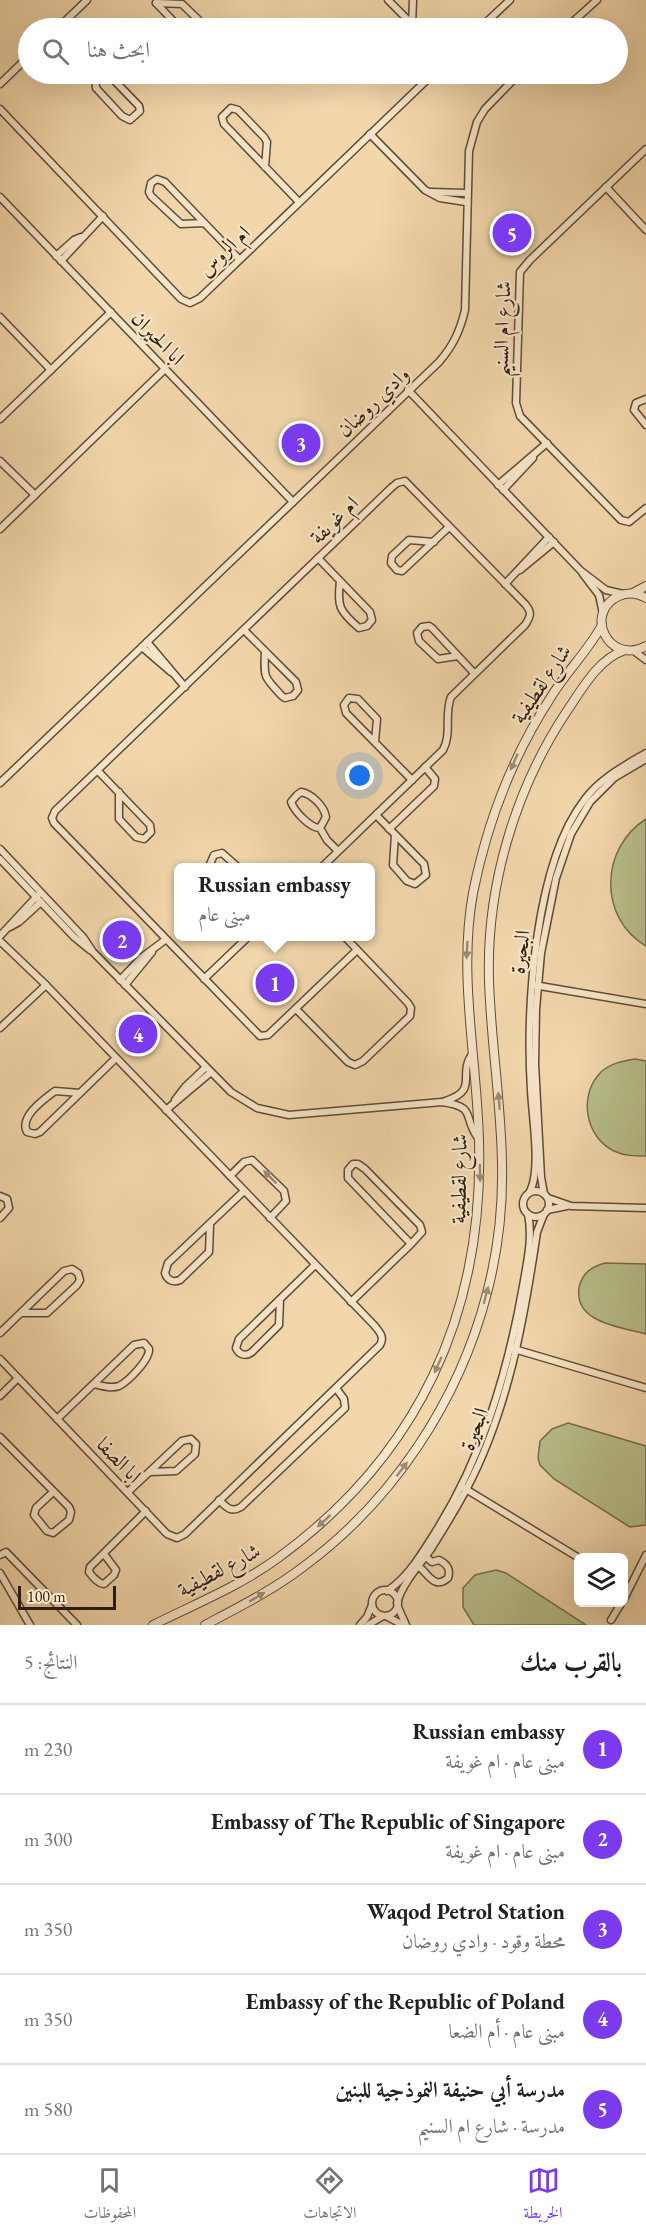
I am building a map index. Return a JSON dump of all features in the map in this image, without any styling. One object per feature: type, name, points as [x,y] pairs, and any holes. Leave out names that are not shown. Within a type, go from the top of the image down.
[{"type":"street","points":[[70,18],[87,0]]},
{"type":"street","points":[[387,0],[405,18]]},
{"type":"street","points":[[413,0],[414,18]]},
{"type":"street","points":[[491,18],[510,0]]},
{"type":"street","points":[[577,18],[597,0]]},
{"type":"street","points":[[155,1],[171,18]]},
{"type":"street","points":[[155,1],[182,4],[197,18]]},
{"type":"street","points":[[0,84],[18,67]]},
{"type":"street","points":[[96,84],[96,88],[122,116],[130,120],[140,111],[139,106],[118,84]]},
{"type":"street","name":"ام الروس","points":[[0,109],[187,303],[196,301],[422,84]]},
{"type":"street","name":"وادي روضان","points":[[0,783],[452,346],[465,310],[466,193],[469,151],[477,122],[493,99],[509,84]]},
{"type":"street","points":[[265,167],[267,142],[264,137],[238,110],[231,108],[227,110],[222,117],[224,124],[265,167],[299,202]]},
{"type":"street","points":[[370,134],[420,187],[440,198],[466,202]]},
{"type":"street","name":"شارع ام السنيم","points":[[646,149],[525,265],[519,278],[517,408],[520,416],[621,520],[627,522],[632,520],[646,508]]},
{"type":"street","points":[[204,223],[185,225],[177,222],[151,196],[149,192],[151,183],[157,179],[165,182],[239,259]]},
{"type":"street","points":[[606,188],[643,224],[646,230]]},
{"type":"street","points":[[428,192],[466,193]]},
{"type":"street","name":"ابا الحيران","points":[[0,197],[293,502]]},
{"type":"street","points":[[59,259],[103,216]]},
{"type":"street","points":[[0,419],[111,312]]},
{"type":"street","points":[[0,317],[51,370]]},
{"type":"street","points":[[0,529],[165,369]]},
{"type":"street","points":[[408,390],[581,571],[599,596],[603,614],[602,625],[607,639],[615,646],[625,650],[634,651],[646,646]]},
{"type":"street","points":[[646,399],[636,403],[634,410],[646,425]]},
{"type":"street","points":[[501,487],[547,443]]},
{"type":"street","points":[[0,461],[35,495]]},
{"type":"street","name":"ام غويفة","points":[[325,863],[445,746],[451,697],[530,619],[529,609],[408,483],[399,482],[318,558],[55,811],[53,821],[260,1036],[268,1035],[357,950]]},
{"type":"street","points":[[434,542],[409,540],[392,556],[391,562],[397,570],[402,572],[434,542],[449,527]]},
{"type":"street","points":[[505,584],[528,565],[552,540]]},
{"type":"street","points":[[318,558],[370,612],[372,620],[367,626],[359,628],[340,608],[338,604],[340,581]]},
{"type":"street","points":[[581,571],[606,590],[623,594],[633,593],[646,586]]},
{"type":"street","points":[[633,593],[646,598]]},
{"type":"street","points":[[603,614],[608,603],[623,594]]},
{"type":"street","name":"شارع لقطيفية","points":[[153,1625],[232,1587],[278,1559],[322,1523],[351,1495],[382,1459],[403,1429],[438,1365],[457,1317],[468,1278],[478,1217],[479,1138],[468,993],[468,941],[472,897],[490,825],[508,777],[527,736],[551,696],[602,625]]},
{"type":"street","points":[[458,656],[438,658],[419,641],[417,633],[425,626],[429,626],[458,656],[474,673]]},
{"type":"street","points":[[244,630],[266,651],[296,682],[298,690],[289,698],[282,696],[264,676],[266,651]]},
{"type":"street","points":[[145,645],[156,661],[185,687]]},
{"type":"street","name":"شارع لقطيفية","points":[[205,1625],[291,1576],[355,1522],[387,1487],[429,1430],[459,1372],[471,1344],[487,1293],[500,1216],[502,1144],[489,979],[491,931],[498,883],[517,813],[532,775],[553,734],[599,667],[614,654],[625,650]]},
{"type":"street","points":[[634,651],[646,660]]},
{"type":"street","points":[[375,742],[377,719],[358,699],[349,698],[344,702],[344,709],[375,742],[412,780]]},
{"type":"street","name":"البحيرة","points":[[546,1196],[538,1158],[532,1047],[535,985],[549,893],[564,844],[590,802],[615,775],[646,753]]},
{"type":"street","name":"البحيرة","points":[[615,775],[646,759]]},
{"type":"street","points":[[390,829],[434,786],[435,779],[425,767]]},
{"type":"street","points":[[98,771],[119,792],[150,825],[151,832],[144,839],[136,837],[119,819],[119,792]]},
{"type":"street","points":[[301,792],[309,794],[324,809],[326,817],[320,828],[313,827],[291,802],[301,792]]},
{"type":"street","points":[[376,815],[427,868],[424,877],[415,884],[407,881],[393,866],[395,835]]},
{"type":"street","points":[[320,828],[327,840],[338,851]]},
{"type":"street","points":[[0,849],[74,937],[93,952],[208,1071],[244,1102],[257,1108],[279,1114],[298,1115],[442,1102],[456,1098],[463,1092],[468,1082],[467,1066],[472,1054]]},
{"type":"street","points":[[210,863],[214,855],[222,852],[234,863]]},
{"type":"street","points":[[0,859],[41,898]]},
{"type":"street","points":[[0,938],[9,927],[19,922],[41,898]]},
{"type":"street","name":"ابا الصفا","points":[[0,938],[381,1333],[382,1342],[177,1538],[171,1537],[0,1359]]},
{"type":"street","points":[[122,982],[165,939]]},
{"type":"street","points":[[204,979],[244,941]]},
{"type":"street","points":[[296,1009],[351,1064],[360,1064],[410,1016],[411,1008],[349,941]]},
{"type":"street","points":[[0,1028],[4,1020],[46,985]]},
{"type":"street","points":[[535,985],[646,1004]]},
{"type":"street","points":[[80,1093],[55,1091],[26,1118],[24,1125],[27,1132],[35,1134],[40,1132],[116,1058]]},
{"type":"street","points":[[166,1110],[185,1087],[208,1071]]},
{"type":"street","points":[[442,1102],[455,1104],[465,1109],[479,1138]]},
{"type":"street","name":"البحيرة","points":[[529,1193],[534,1184],[538,1158]]},
{"type":"street","points":[[230,1176],[244,1162],[252,1160],[284,1191],[286,1201],[270,1218]]},
{"type":"street","points":[[351,1302],[421,1235],[422,1228],[361,1166],[353,1164],[348,1170],[348,1178],[411,1244]]},
{"type":"street","points":[[210,1225],[209,1252],[180,1280],[174,1281],[167,1278],[165,1273],[168,1263],[244,1191]]},
{"type":"street","points":[[571,1206],[537,1191],[529,1193],[524,1203],[528,1214],[536,1217],[571,1206],[646,1208]]},
{"type":"street","points":[[0,1196],[7,1199],[9,1208],[0,1218]]},
{"type":"street","points":[[546,1196],[549,1203],[546,1212]]},
{"type":"street","name":"البحيرة","points":[[397,1604],[403,1587],[464,1488],[493,1421],[513,1348],[537,1232],[546,1212]]},
{"type":"street","name":"البحيرة","points":[[526,1283],[531,1232],[528,1214]]},
{"type":"street","points":[[280,1299],[279,1325],[248,1355],[241,1353],[236,1348],[238,1339],[315,1265]]},
{"type":"street","points":[[0,1333],[64,1271],[72,1269],[78,1273],[80,1280],[77,1285],[49,1311],[40,1314],[22,1313]]},
{"type":"street","points":[[57,1419],[137,1343],[144,1343],[149,1349],[146,1360],[123,1383],[115,1387],[94,1384]]},
{"type":"street","points":[[513,1348],[646,1388]]},
{"type":"street","points":[[0,1396],[18,1378]]},
{"type":"street","points":[[219,1500],[232,1510],[241,1507],[333,1420],[345,1407],[336,1388]]},
{"type":"street","points":[[0,1437],[69,1508],[72,1515],[69,1520],[53,1533],[47,1532],[34,1515],[36,1508],[53,1492]]},
{"type":"street","points":[[128,1492],[185,1439],[191,1439],[196,1444],[195,1454],[176,1471],[150,1472]]},
{"type":"street","points":[[464,1488],[574,1554]]},
{"type":"street","points":[[104,1554],[116,1570],[104,1584],[98,1582],[89,1570],[104,1554],[146,1511]]},
{"type":"street","points":[[0,1555],[6,1552],[77,1625]]},
{"type":"street","points":[[418,1566],[435,1583],[448,1578],[450,1572],[448,1566],[439,1560],[432,1562],[425,1554]]},
{"type":"street","name":"البحيرة","points":[[387,1591],[401,1580],[425,1554]]},
{"type":"street","points":[[628,1584],[646,1556]]},
{"type":"street","points":[[0,1573],[30,1625]]},
{"type":"street","points":[[360,1625],[367,1617],[376,1594],[387,1591],[394,1595],[405,1625]]},
{"type":"street","points":[[368,1625],[393,1613],[397,1604]]},
{"type":"street","points":[[372,1605],[376,1612],[405,1625]]},
{"type":"street","points":[[611,1620],[619,1607]]},
{"type":"green space","points":[[646,819],[646,946],[630,934],[619,918],[613,901],[611,883],[613,865],[620,847],[631,832]]},
{"type":"green space","points":[[635,1059],[646,1061],[646,1156],[622,1154],[604,1145],[596,1136],[588,1115],[589,1092],[601,1072],[613,1064]]},
{"type":"green space","points":[[605,1263],[646,1264],[646,1334],[601,1322],[584,1309],[579,1300],[582,1278],[595,1266]]},
{"type":"green space","points":[[568,1423],[646,1446],[646,1525],[630,1527],[554,1479],[540,1465],[538,1458],[540,1441],[552,1429]]},
{"type":"green space","points":[[496,1570],[506,1573],[586,1625],[474,1625],[463,1607],[463,1588],[475,1575]]},
{"type":"place","name":"مدرسة أبي حنيفة النموذجية للبنين","points":[[512,233]]},
{"type":"place","name":"Waqod Petrol Station","points":[[301,443]]},
{"type":"place","name":"Embassy of The Republic of Singapore","points":[[122,940]]},
{"type":"place","name":"Russian embassy","points":[[275,983]]},
{"type":"place","name":"Embassy of the Republic of Poland","points":[[138,1034]]}]
